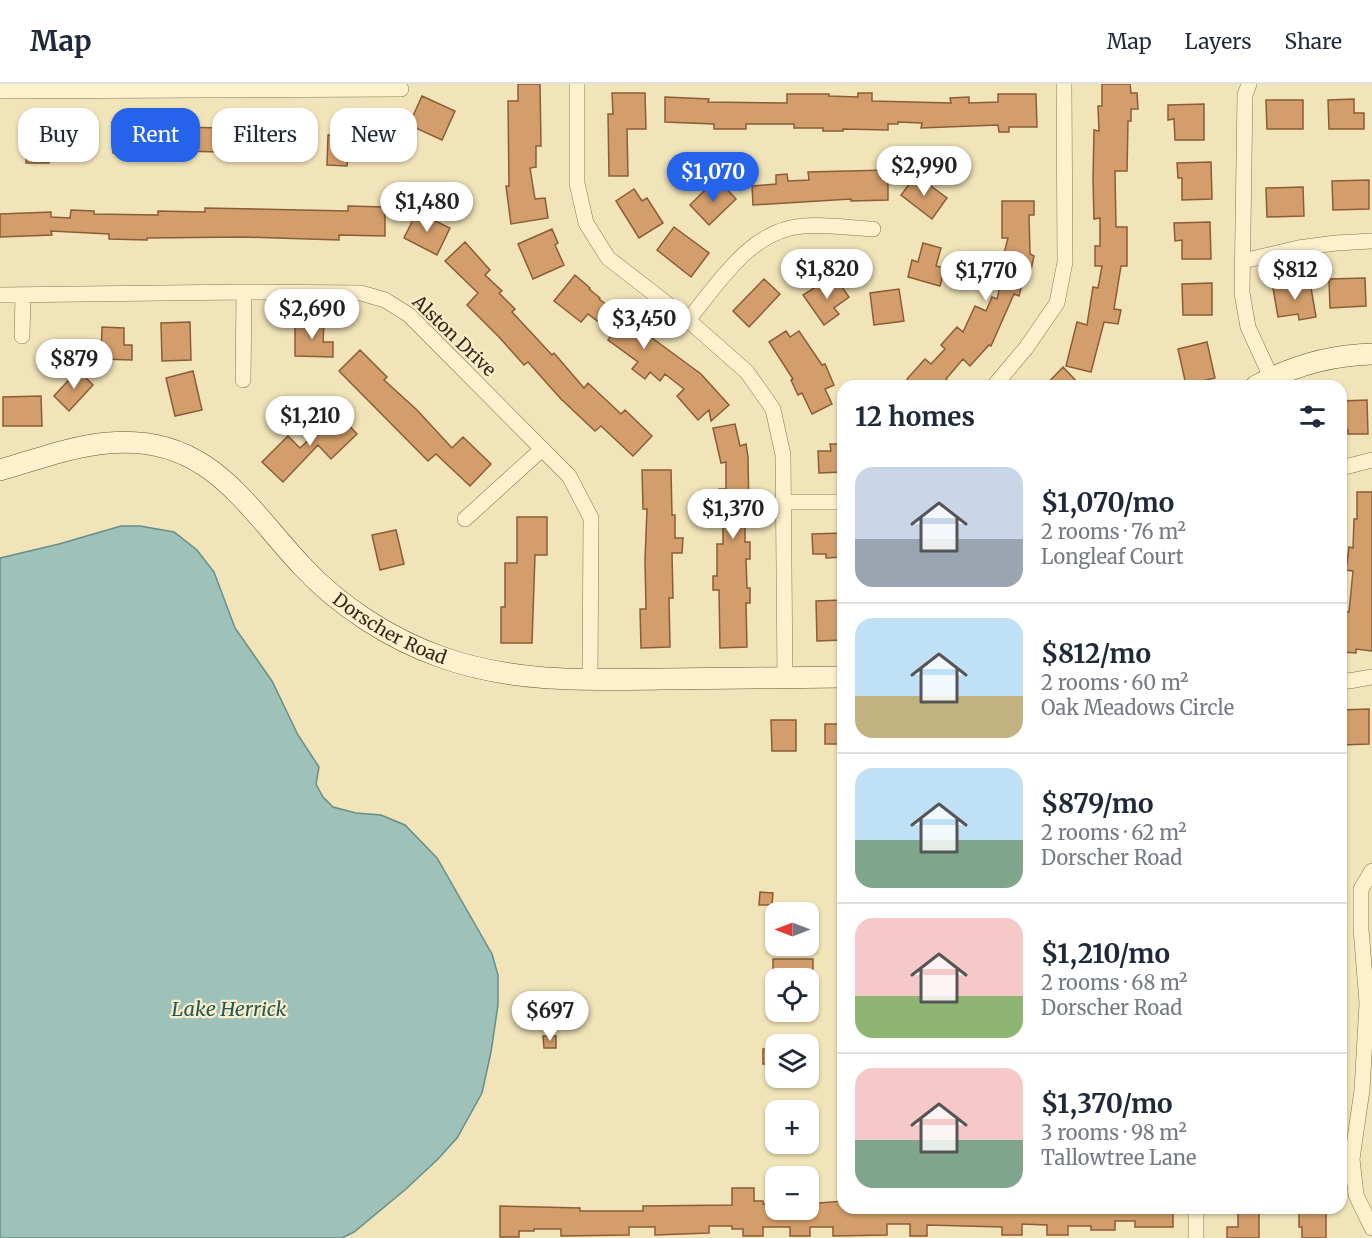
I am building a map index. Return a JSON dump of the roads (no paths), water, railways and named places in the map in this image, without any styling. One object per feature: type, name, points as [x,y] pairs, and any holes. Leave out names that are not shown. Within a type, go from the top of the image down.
[{"type":"street","points":[[577,84],[577,183],[586,223],[608,258],[688,320],[747,372],[773,409],[783,455],[785,678]]},
{"type":"street","points":[[999,380],[1026,348],[1057,303],[1065,262],[1064,84]]},
{"type":"street","points":[[1249,84],[1245,95],[1242,293],[1248,327],[1266,380]]},
{"type":"street","points":[[0,91],[90,87],[401,89]]},
{"type":"street","points":[[688,320],[746,250],[770,235],[802,226],[873,229]]},
{"type":"street","points":[[1243,261],[1298,248],[1372,240]]},
{"type":"street","points":[[243,380],[244,292]]},
{"type":"street","name":"Alston Drive","points":[[0,295],[361,293],[385,300],[409,315],[569,476],[591,518],[590,680]]},
{"type":"street","points":[[22,336],[23,296]]},
{"type":"street","points":[[1274,380],[1321,361],[1372,354]]},
{"type":"street","name":"Dorscher Road","points":[[0,470],[108,443],[151,445],[194,459],[217,473],[250,505],[303,567],[349,607],[384,630],[440,657],[491,671],[535,678],[590,680],[837,677]]},
{"type":"street","points":[[465,519],[541,450]]},
{"type":"street","points":[[1347,466],[1372,460]]},
{"type":"street","points":[[783,502],[837,502]]},
{"type":"street","points":[[1347,681],[1372,677]]},
{"type":"street","points":[[1372,871],[1361,889],[1361,930],[1367,1003],[1362,1090],[1352,1159],[1356,1195],[1372,1228]]},
{"type":"street","points":[[1196,1214],[1196,1238]]},
{"type":"water","name":"Lake Herrick","points":[[121,526],[140,526],[174,532],[197,550],[214,572],[235,628],[272,681],[298,735],[319,767],[316,784],[323,797],[333,807],[356,813],[381,815],[405,825],[437,858],[492,954],[498,975],[498,1005],[482,1093],[457,1138],[438,1159],[354,1232],[342,1238],[0,1238],[0,558]]}]
